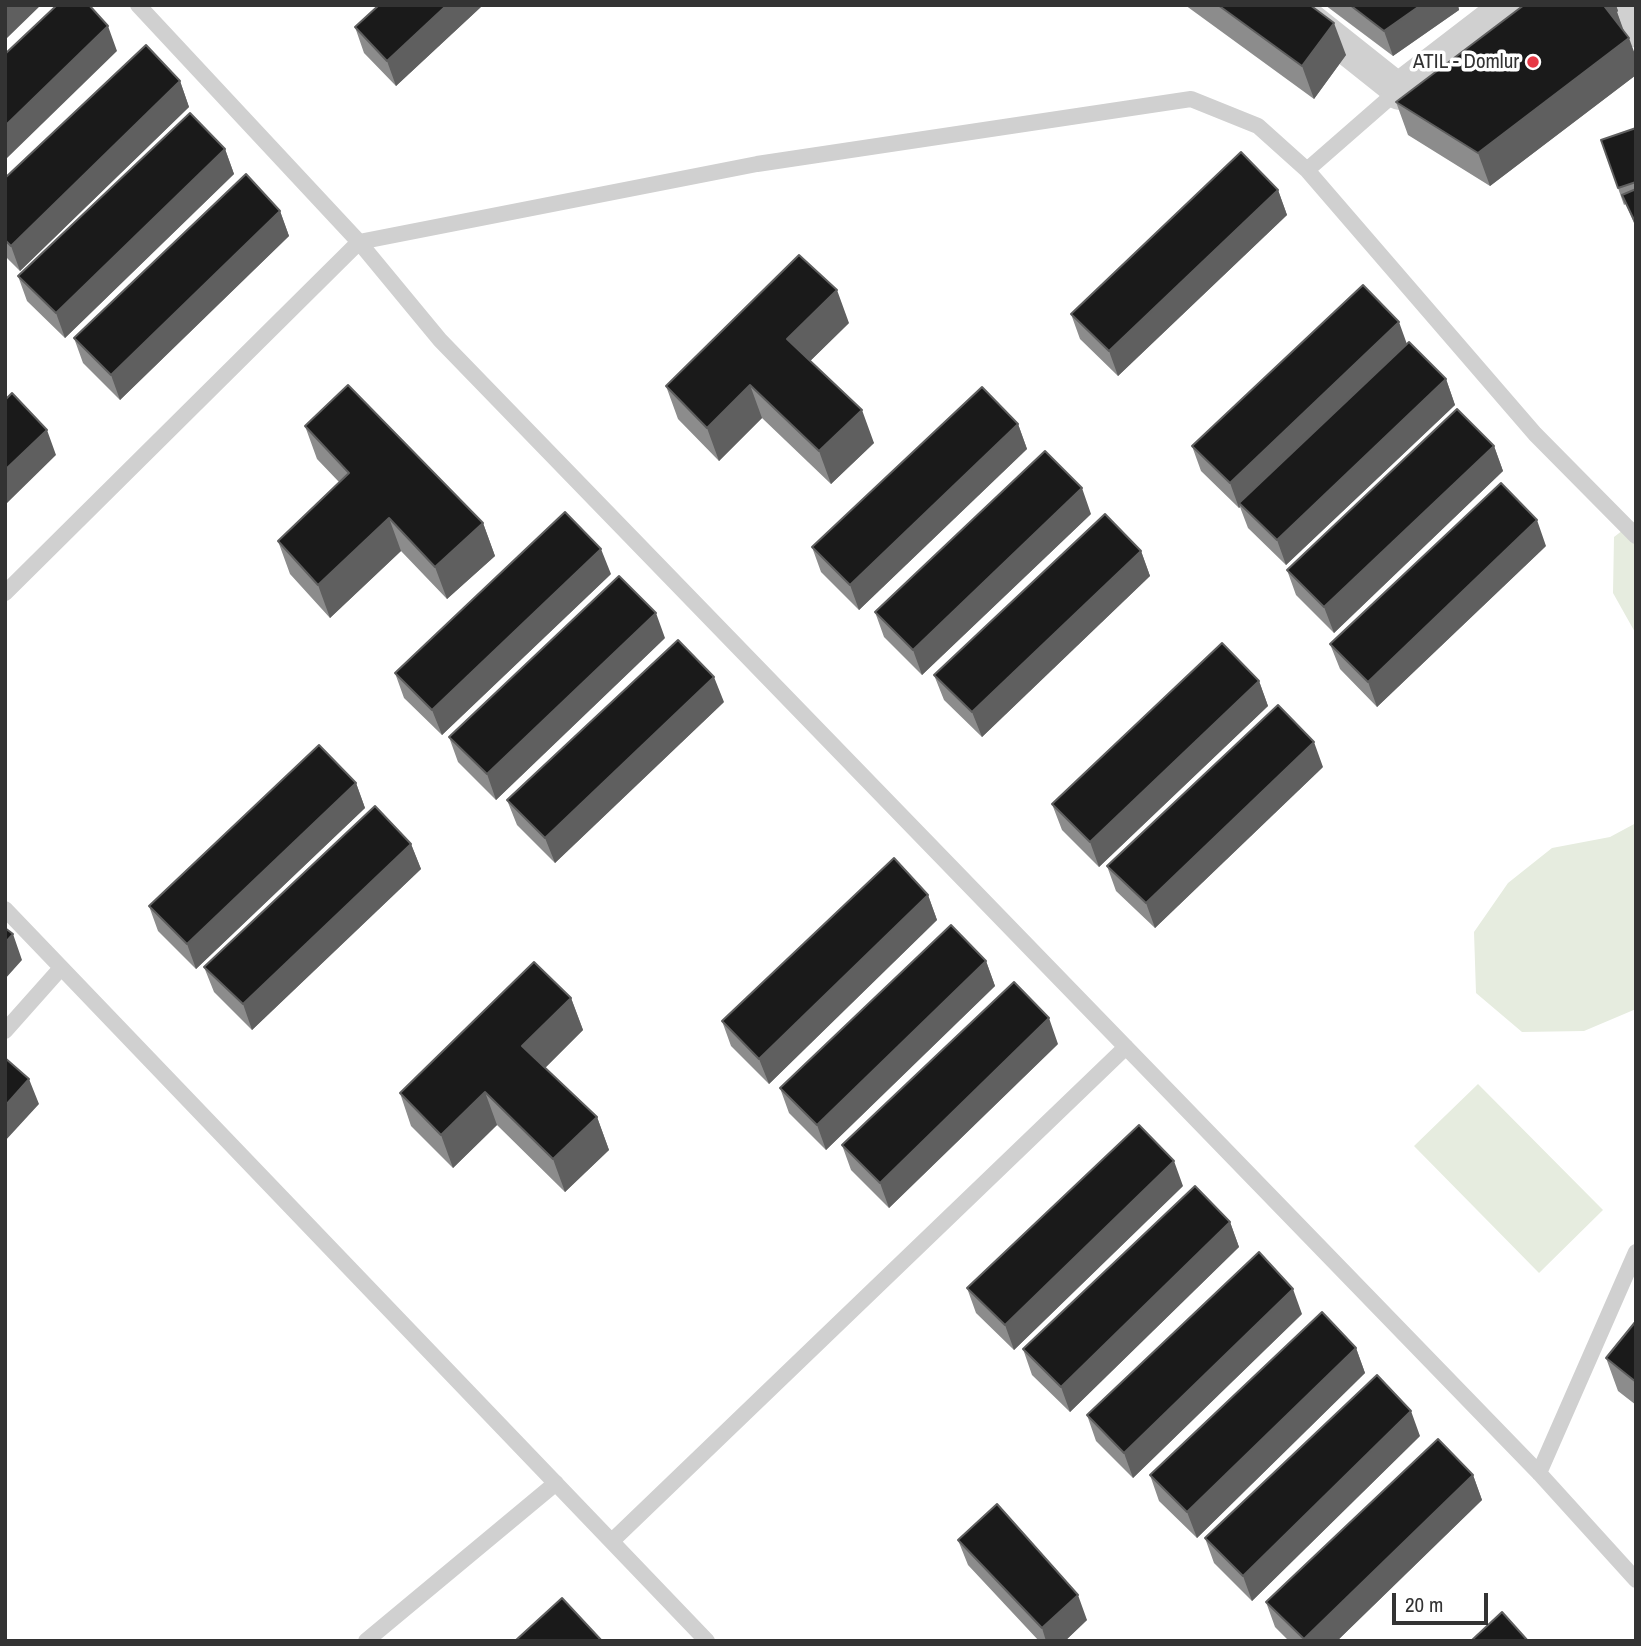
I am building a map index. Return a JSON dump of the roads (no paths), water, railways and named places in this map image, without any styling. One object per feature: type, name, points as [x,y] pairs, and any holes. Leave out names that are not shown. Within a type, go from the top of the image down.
[{"type":"street","points":[[1298,6],[1400,92],[1512,5]]},
{"type":"street","points":[[1626,5],[1636,31]]},
{"type":"lane","points":[[138,5],[359,242],[440,340],[1539,1473],[1636,1580]]},
{"type":"lane","points":[[1307,170],[1394,94],[1400,92]]},
{"type":"lane","points":[[5,593],[359,242],[757,164],[1191,99],[1258,126],[1307,170],[1535,434],[1636,536]]},
{"type":"lane","points":[[5,909],[707,1641]]},
{"type":"lane","points":[[5,1031],[61,968]]},
{"type":"lane","points":[[612,1541],[1126,1047]]},
{"type":"lane","points":[[1539,1473],[1636,1252]]},
{"type":"lane","points":[[366,1641],[556,1483]]},
{"type":"place","name":"ATIL - Domlur","points":[[1533,62]]}]
